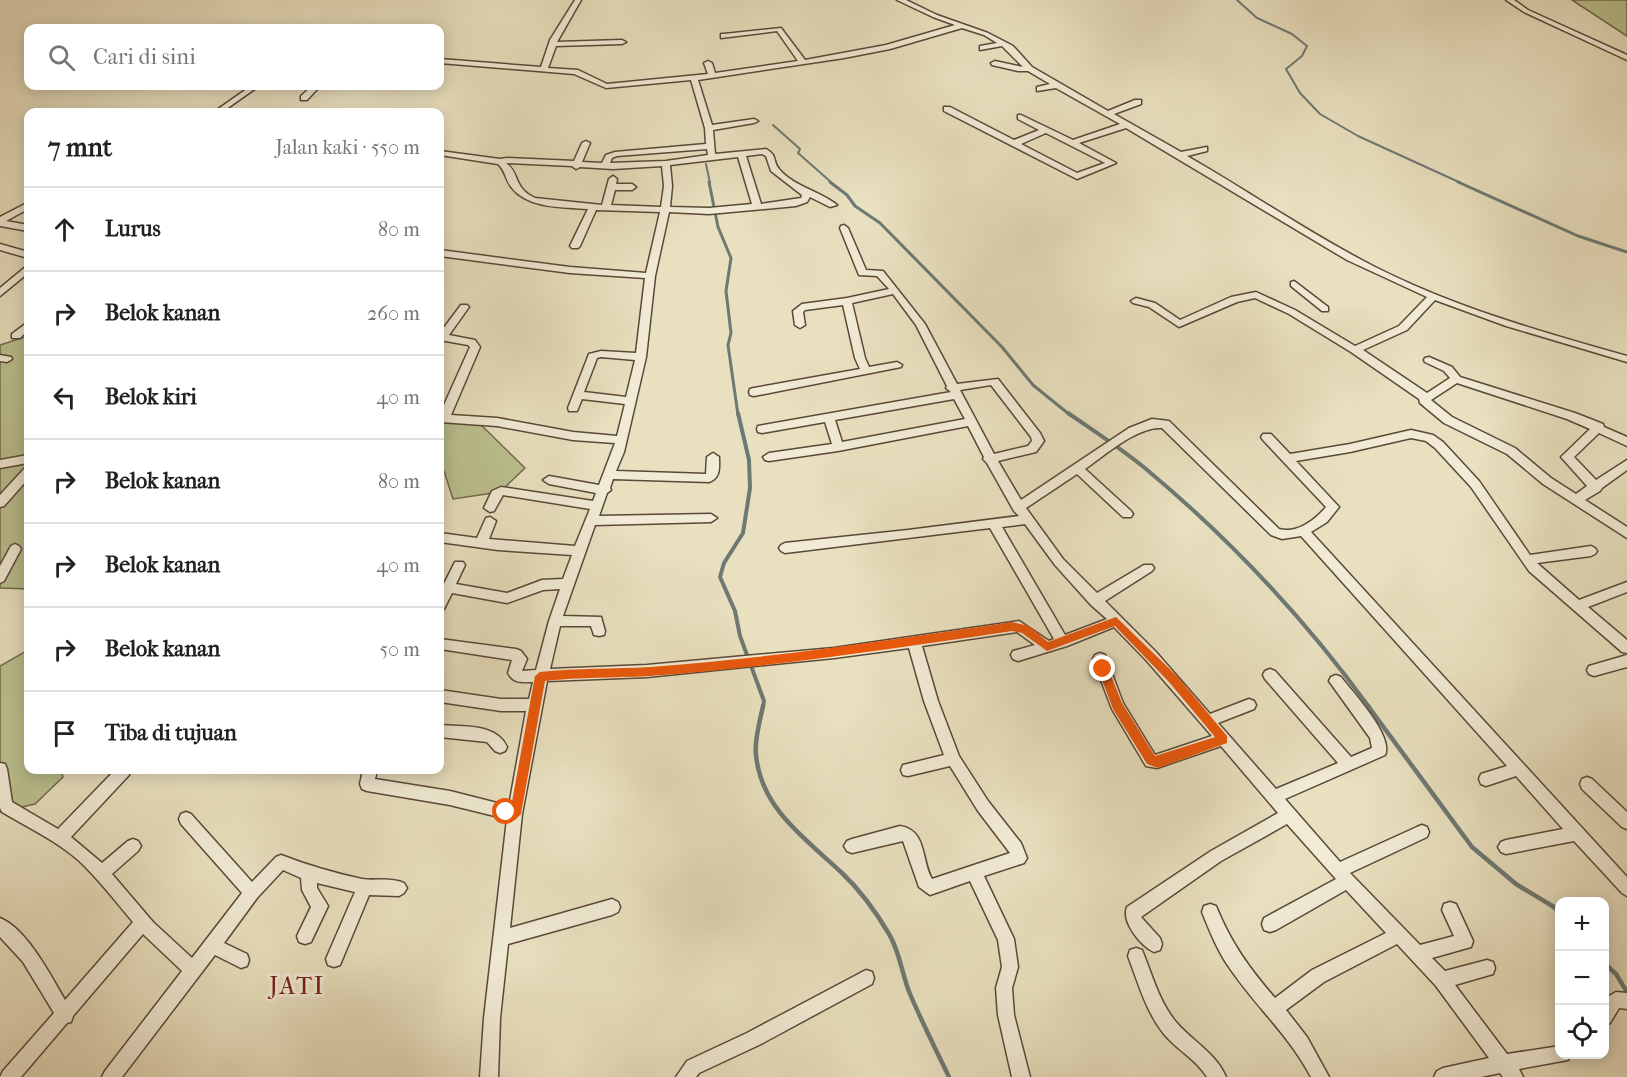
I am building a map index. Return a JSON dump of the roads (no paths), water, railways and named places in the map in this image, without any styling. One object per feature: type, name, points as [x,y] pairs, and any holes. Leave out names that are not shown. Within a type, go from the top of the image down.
[{"type":"street","points":[[544,70],[553,44],[578,0]]},
{"type":"street","points":[[900,0],[935,16],[964,25],[1004,44],[1029,69],[1180,155],[1347,256],[1394,280],[1534,333],[1627,359]]},
{"type":"street","points":[[1509,0],[1526,11],[1627,58]]},
{"type":"street","points":[[444,61],[575,72],[608,86],[712,76],[802,63],[878,49],[964,25]]},
{"type":"street","points":[[724,36],[779,29],[802,63]]},
{"type":"street","points":[[553,44],[622,42]]},
{"type":"street","points":[[983,48],[1004,44]]},
{"type":"street","points":[[708,63],[712,76]]},
{"type":"street","points":[[995,63],[1018,69],[1029,69]]},
{"type":"street","points":[[694,78],[709,128],[712,159]]},
{"type":"street","points":[[1040,89],[1058,85]]},
{"type":"street","points":[[224,108],[249,90]]},
{"type":"street","points":[[304,98],[312,90]]},
{"type":"street","points":[[1108,114],[1138,102]]},
{"type":"street","points":[[947,109],[1075,176],[1112,164],[1021,117]]},
{"type":"street","points":[[709,128],[754,121]]},
{"type":"street","points":[[1072,143],[1126,124]]},
{"type":"street","points":[[1013,144],[1046,130]]},
{"type":"street","points":[[576,166],[586,142]]},
{"type":"street","points":[[605,166],[609,157],[615,154],[711,146]]},
{"type":"street","points":[[1180,155],[1204,149]]},
{"type":"street","points":[[444,154],[500,162],[507,160],[605,166],[666,164],[767,152],[774,169],[833,205]]},
{"type":"street","points":[[741,154],[757,206]]},
{"type":"street","points":[[500,162],[508,168],[514,185],[524,196],[533,200],[593,207],[709,211],[801,202],[806,197],[804,189]]},
{"type":"street","points":[[489,1077],[492,1018],[515,814],[534,705],[555,621],[579,551],[605,490],[631,401],[641,357],[650,276],[665,210],[668,186],[666,164]]},
{"type":"street","points":[[606,206],[612,183],[632,187]]},
{"type":"street","points":[[575,246],[593,207]]},
{"type":"street","points":[[0,222],[24,208]]},
{"type":"street","points":[[0,222],[24,227]]},
{"type":"street","points":[[844,228],[862,273],[880,273],[920,324],[989,459],[1022,513],[1059,562],[1151,656],[1343,876],[1442,980],[1509,1070]]},
{"type":"street","points":[[0,247],[24,254]]},
{"type":"street","points":[[444,254],[570,270],[650,276]]},
{"type":"street","points":[[0,293],[24,272]]},
{"type":"street","points":[[1294,284],[1330,308],[1305,320]]},
{"type":"street","points":[[801,325],[799,309],[895,291]]},
{"type":"street","points":[[1136,301],[1152,305],[1179,324],[1234,299],[1256,295],[1305,320],[1355,350],[1426,398]]},
{"type":"street","points":[[1355,350],[1402,328],[1434,296]]},
{"type":"street","points":[[847,301],[860,358],[866,371]]},
{"type":"street","points":[[444,333],[464,307]]},
{"type":"street","points":[[16,336],[24,329]]},
{"type":"street","points":[[444,338],[471,342],[475,347],[444,414]]},
{"type":"street","points":[[573,408],[590,358],[595,354],[641,357]]},
{"type":"street","points":[[1429,360],[1450,371],[1456,379],[1539,404],[1599,427],[1627,442]]},
{"type":"street","points":[[754,392],[897,365]]},
{"type":"street","points":[[1426,398],[1456,379]]},
{"type":"street","points":[[762,429],[829,417],[993,381],[1036,436],[1036,445],[1032,449],[989,459]]},
{"type":"street","points":[[578,395],[631,401]]},
{"type":"street","points":[[1426,398],[1424,400],[1433,410],[1511,451],[1547,481],[1627,532]]},
{"type":"street","points":[[829,417],[838,447]]},
{"type":"street","points":[[444,418],[496,422],[534,431],[621,440]]},
{"type":"street","points":[[785,548],[994,524],[1022,513],[1077,468],[1133,431],[1159,422],[1165,424],[1278,534],[1288,536],[1303,531],[1333,507],[1290,458],[1268,437]]},
{"type":"street","points":[[769,457],[969,423]]},
{"type":"street","points":[[1596,488],[1567,457],[1599,427]]},
{"type":"street","points":[[1290,458],[1402,436],[1418,434],[1429,438],[1445,451],[1475,484],[1527,560],[1551,586],[1627,648]]},
{"type":"street","points":[[610,475],[710,477],[713,474],[713,457]]},
{"type":"street","points":[[0,464],[24,460]]},
{"type":"street","points":[[1576,500],[1627,464]]},
{"type":"street","points":[[1077,468],[1126,514]]},
{"type":"street","points":[[0,503],[24,476]]},
{"type":"street","points":[[549,480],[605,490]]},
{"type":"street","points":[[481,543],[496,494],[501,491],[598,507]]},
{"type":"street","points":[[592,521],[711,518]]},
{"type":"street","points":[[994,524],[1062,642]]},
{"type":"street","points":[[1303,531],[1627,888]]},
{"type":"street","points":[[444,538],[579,551]]},
{"type":"street","points":[[0,578],[15,549]]},
{"type":"street","points":[[1527,560],[1591,551]]},
{"type":"street","points":[[444,596],[459,565]]},
{"type":"street","points":[[1095,601],[1148,568]]},
{"type":"street","points":[[448,587],[507,598],[542,585],[567,585]]},
{"type":"street","points":[[1577,606],[1627,586]]},
{"type":"street","points":[[555,621],[597,621],[599,631]]},
{"type":"street","points":[[1018,655],[1062,642],[1116,621]]},
{"type":"street","points":[[444,645],[516,655],[520,659],[515,673],[517,677],[583,672],[648,671],[843,652],[1019,626],[1047,647]]},
{"type":"street","points":[[852,846],[900,833],[907,834],[912,839],[924,882],[930,886],[1019,858],[1016,848],[983,806],[953,759],[931,701],[914,642]]},
{"type":"street","points":[[1100,659],[1117,705],[1151,761],[1158,762],[1223,739]]},
{"type":"street","points":[[1593,670],[1627,662]]},
{"type":"street","points":[[1270,675],[1349,765]]},
{"type":"street","points":[[1274,797],[1380,751],[1380,742],[1336,681]]},
{"type":"street","points":[[444,697],[501,705],[534,705]]},
{"type":"street","points":[[1208,721],[1249,705]]},
{"type":"street","points":[[444,731],[488,736],[493,738],[500,747]]},
{"type":"street","points":[[908,770],[953,759]]},
{"type":"street","points":[[0,769],[3,779],[2,798],[7,807],[76,847],[103,872],[143,923],[193,970]]},
{"type":"street","points":[[1486,779],[1519,770]]},
{"type":"street","points":[[60,838],[120,774]]},
{"type":"street","points":[[369,774],[367,784],[450,798],[515,814]]},
{"type":"street","points":[[1587,784],[1626,819]]},
{"type":"street","points":[[1154,944],[1133,919],[1134,914],[1216,856],[1289,815]]},
{"type":"street","points":[[186,819],[252,893]]},
{"type":"street","points":[[1270,924],[1343,876],[1422,832]]},
{"type":"street","points":[[1506,847],[1577,833]]},
{"type":"street","points":[[103,872],[133,846]]},
{"type":"street","points":[[111,1077],[252,893],[281,862],[308,873],[365,887],[399,888]]},
{"type":"street","points":[[974,872],[1006,939],[1010,967],[1004,988],[1005,1008],[1021,1077]]},
{"type":"street","points":[[305,936],[320,906],[310,890],[308,873]]},
{"type":"street","points":[[334,959],[365,887]]},
{"type":"street","points":[[501,938],[612,907]]},
{"type":"street","points":[[1417,954],[1465,940],[1450,910]]},
{"type":"street","points":[[1210,912],[1226,951],[1296,1035],[1320,1077]]},
{"type":"street","points":[[9,1077],[65,1016],[85,987],[143,923]]},
{"type":"street","points":[[0,926],[15,938],[31,958],[65,1016]]},
{"type":"street","points":[[1273,1010],[1318,976],[1398,935]]},
{"type":"street","points":[[212,945],[241,960]]},
{"type":"street","points":[[1136,956],[1160,1014],[1171,1029],[1202,1054],[1217,1077]]},
{"type":"street","points":[[1442,980],[1487,968]]},
{"type":"street","points":[[685,1077],[693,1067],[753,1039],[866,978]]},
{"type":"street","points":[[1609,1008],[1616,1000],[1625,1000]]},
{"type":"street","points":[[1443,1077],[1509,1070],[1555,1056]]},
{"type":"waterway","points":[[1237,0],[1257,18],[1292,34],[1307,46],[1302,56],[1286,69],[1300,93],[1320,114],[1358,136],[1461,183]]},
{"type":"waterway","points":[[773,125],[800,149],[798,153],[832,183]]},
{"type":"waterway","points":[[706,164],[710,183]]},
{"type":"waterway","points":[[709,182],[718,227],[731,258],[726,291],[731,333],[728,345],[738,415]]},
{"type":"waterway","points":[[830,182],[847,195],[855,206],[880,223],[1002,347],[1033,385],[1070,415]]},
{"type":"waterway","points":[[1458,182],[1578,236],[1627,252]]},
{"type":"waterway","points":[[738,413],[749,460],[750,488],[743,533],[724,563],[720,577],[735,611],[740,636],[764,701],[763,707]]},
{"type":"waterway","points":[[1068,413],[1146,469],[1237,552],[1292,611],[1369,707]]},
{"type":"waterway","points":[[763,706],[756,755],[766,791],[787,822],[856,887],[884,926],[896,948],[910,994],[949,1077]]},
{"type":"waterway","points":[[1368,706],[1472,847],[1516,884],[1555,908]]},
{"type":"waterway","points":[[1609,968],[1616,974],[1627,992]]},
{"type":"district","name":"JATI","points":[[297,986]]}]
